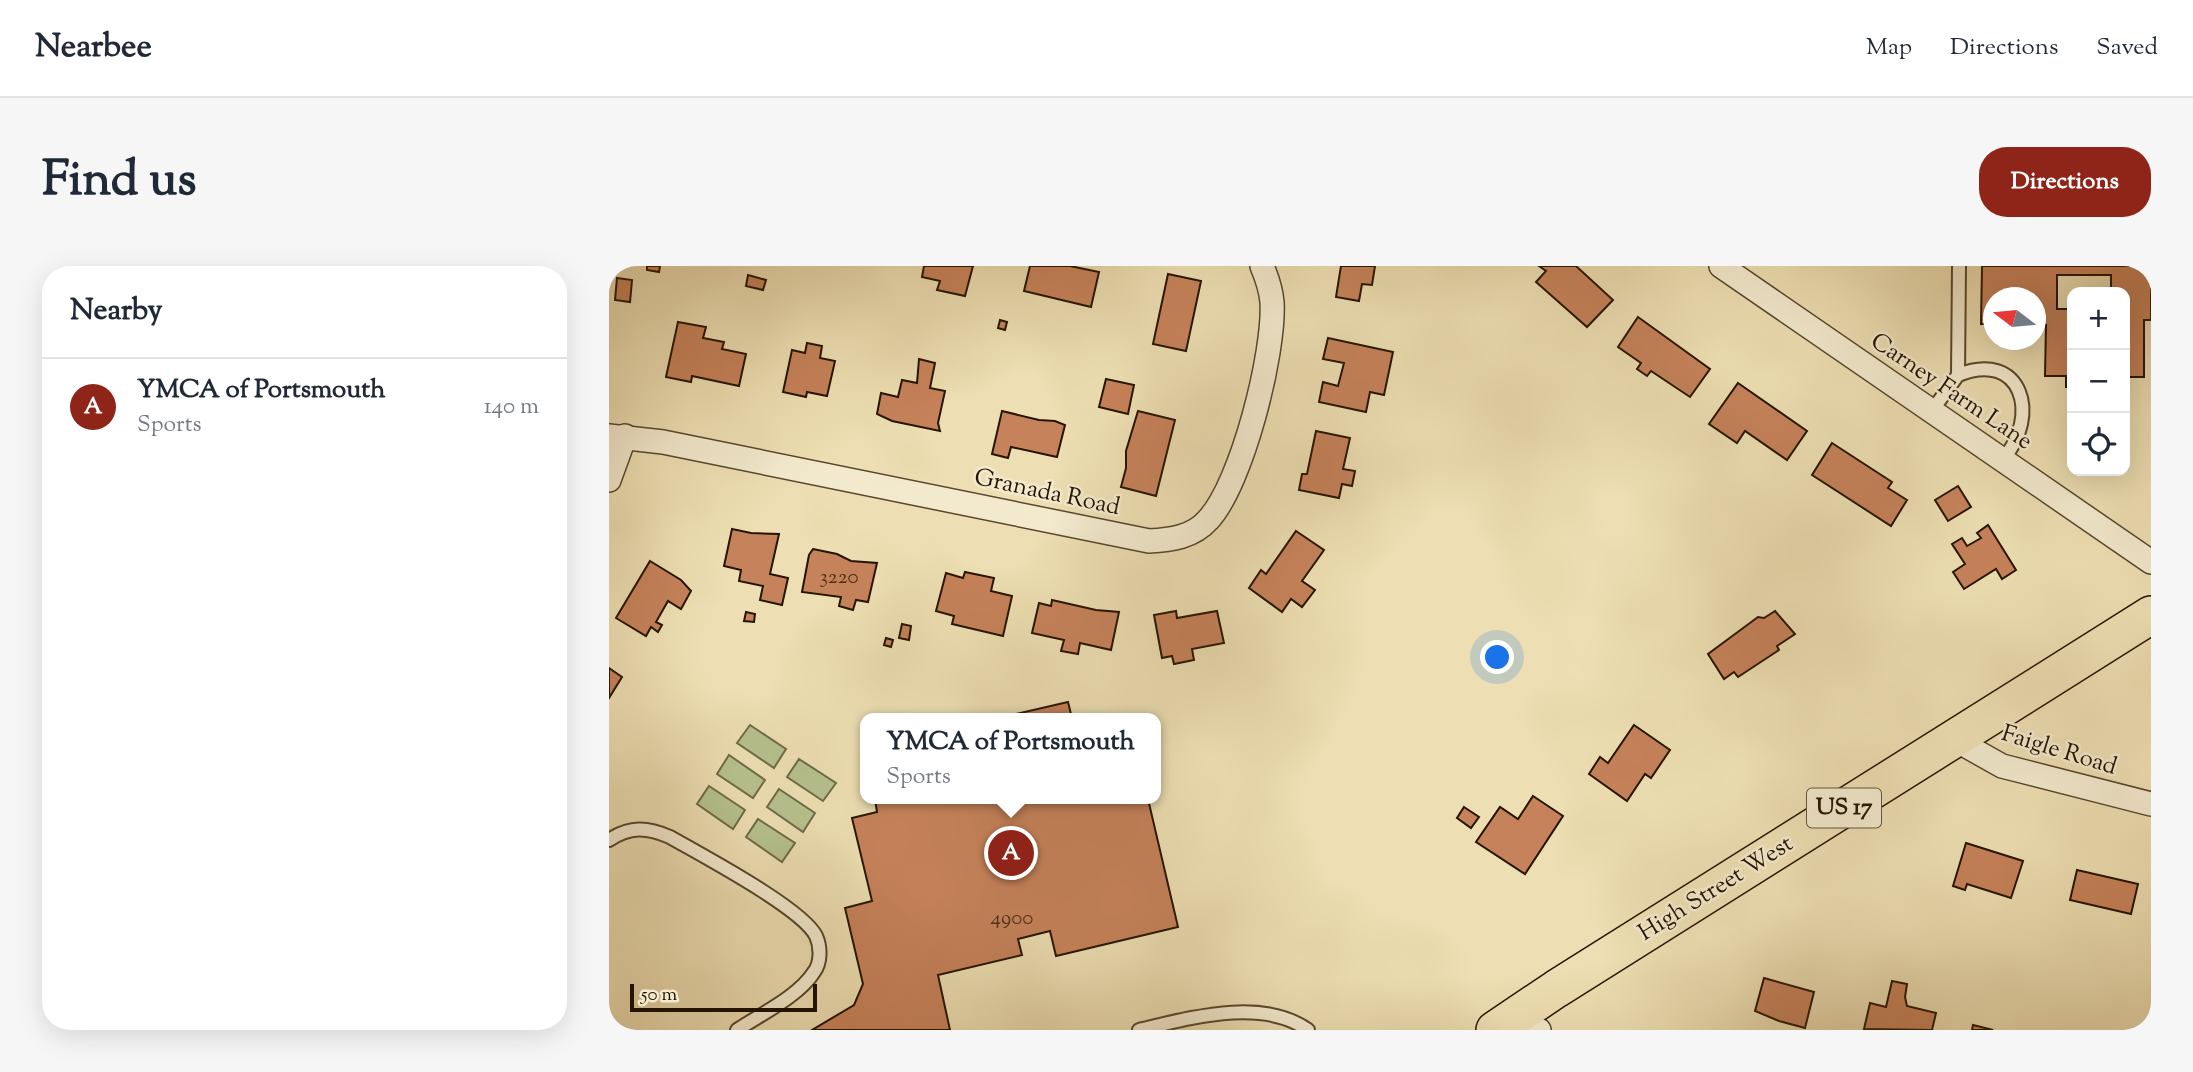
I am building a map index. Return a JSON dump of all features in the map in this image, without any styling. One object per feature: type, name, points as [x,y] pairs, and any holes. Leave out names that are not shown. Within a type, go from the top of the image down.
[{"type":"main road","name":"High Street West","points":[[1515,1027],[1567,982],[2151,615]]},
{"type":"street","name":"Granada Road","points":[[617,436],[663,442],[1149,541],[1170,540],[1189,534],[1206,522],[1219,507],[1242,453],[1258,402],[1268,349],[1272,304],[1262,266]]},
{"type":"street","name":"Carney Farm Lane","points":[[1721,266],[2151,562]]},
{"type":"street","points":[[609,480],[617,436]]},
{"type":"street","name":"Faigle Road","points":[[1954,739],[2002,766],[2151,804]]},
{"type":"lane","points":[[1958,375],[1959,266]]},
{"type":"lane","points":[[1931,412],[1958,375],[1973,369],[1989,369],[2004,374],[2016,385],[2023,400],[2024,412],[2019,434],[2003,459]]},
{"type":"lane","points":[[609,840],[634,828],[655,830],[796,914],[816,935],[820,951],[815,971],[800,989],[737,1030]]},
{"type":"lane","points":[[1139,1030],[1176,1021],[1240,1012],[1268,1013],[1295,1021],[1308,1030]]},
{"type":"green space","points":[[750,725],[786,749],[774,768],[737,743]]},
{"type":"green space","points":[[729,755],[765,780],[753,798],[717,774]]},
{"type":"green space","points":[[799,759],[836,783],[823,801],[787,777]]},
{"type":"green space","points":[[709,786],[745,810],[733,829],[697,804]]},
{"type":"green space","points":[[779,789],[815,813],[803,832],[767,807]]},
{"type":"green space","points":[[758,819],[795,843],[782,862],[746,837]]},
{"type":"building","points":[[647,266],[660,266],[659,272],[647,270]]},
{"type":"building","points":[[924,266],[973,266],[965,296],[937,290],[940,281],[922,277]]},
{"type":"building","points":[[1030,266],[1070,266],[1099,272],[1091,307],[1024,291]]},
{"type":"building","points":[[1341,266],[1375,266],[1372,285],[1362,284],[1359,301],[1336,297]]},
{"type":"building","points":[[1539,266],[1576,266],[1613,300],[1587,327],[1536,282],[1546,271]]},
{"type":"building","points":[[1982,266],[2151,266],[2151,320],[2144,320],[2144,377],[2130,377],[2130,287],[2111,287],[2111,275],[2057,275],[2057,309],[2067,309],[2067,387],[2066,376],[2045,376],[2046,287],[1983,287],[1981,324]]},
{"type":"building","points":[[1168,274],[1201,281],[1186,351],[1153,344]]},
{"type":"building","points":[[748,275],[766,280],[763,290],[746,286]]},
{"type":"building","points":[[617,278],[632,280],[630,302],[615,300]]},
{"type":"building","points":[[1638,317],[1710,369],[1690,397],[1651,371],[1647,376],[1637,369],[1641,363],[1618,347]]},
{"type":"building","points":[[1000,320],[1007,322],[1005,330],[998,328]]},
{"type":"building","points":[[678,322],[706,327],[703,338],[724,342],[722,349],[746,354],[739,386],[692,376],[691,382],[666,377]]},
{"type":"building","points":[[1328,338],[1393,352],[1384,395],[1370,392],[1366,412],[1319,402],[1323,382],[1338,386],[1344,363],[1323,359]]},
{"type":"building","points":[[807,343],[822,346],[820,358],[835,361],[827,396],[807,392],[806,397],[783,392],[792,350],[805,353]]},
{"type":"building","points":[[919,359],[935,363],[930,388],[945,391],[938,423],[940,431],[892,421],[877,414],[881,393],[898,397],[902,380],[917,383]]},
{"type":"building","points":[[1106,379],[1134,385],[1128,414],[1099,407]]},
{"type":"building","points":[[1738,383],[1807,431],[1787,460],[1745,431],[1737,443],[1709,424]]},
{"type":"building","points":[[1002,411],[1065,425],[1057,457],[1011,447],[1008,458],[992,454]]},
{"type":"building","points":[[1138,411],[1175,420],[1156,496],[1121,487],[1126,468],[1126,451]]},
{"type":"building","points":[[1316,431],[1350,438],[1343,469],[1355,471],[1352,486],[1342,484],[1339,498],[1299,490],[1302,474],[1307,474]]},
{"type":"building","points":[[1832,443],[1892,482],[1888,488],[1907,500],[1891,526],[1812,475]]},
{"type":"building","points":[[1958,486],[1971,507],[1948,521],[1935,500]]},
{"type":"building","points":[[1988,525],[2016,570],[2002,579],[1996,569],[1964,589],[1953,572],[1965,564],[1952,544],[1962,538],[1967,546],[1981,538],[1977,533]]},
{"type":"building","points":[[732,529],[779,534],[770,574],[788,578],[782,605],[760,600],[763,586],[739,581],[741,570],[724,566]]},
{"type":"building","points":[[1296,531],[1324,550],[1302,581],[1315,590],[1302,607],[1291,599],[1282,612],[1249,588],[1261,570],[1266,574]]},
{"type":"building","points":[[813,549],[837,554],[851,561],[877,563],[868,602],[856,600],[853,610],[839,606],[841,597],[802,592],[809,555]]},
{"type":"building","points":[[650,561],[681,580],[691,591],[681,609],[668,601],[656,622],[662,625],[658,632],[651,627],[646,636],[616,618]]},
{"type":"building","points":[[965,572],[994,578],[991,591],[1012,596],[1003,636],[952,624],[954,616],[936,611],[946,573],[963,578]]},
{"type":"building","points":[[1052,600],[1119,612],[1111,650],[1080,643],[1078,654],[1061,651],[1064,640],[1032,633],[1039,603],[1051,606]]},
{"type":"building","points":[[1176,611],[1177,618],[1217,611],[1224,643],[1192,649],[1194,660],[1174,664],[1172,656],[1162,658],[1154,615]]},
{"type":"building","points":[[1775,611],[1795,634],[1777,646],[1779,650],[1738,677],[1734,672],[1724,679],[1708,654],[1758,617],[1764,618]]},
{"type":"building","points":[[746,612],[755,614],[754,622],[744,621]]},
{"type":"building","points":[[902,624],[911,626],[909,640],[899,638]]},
{"type":"building","points":[[886,638],[893,640],[891,647],[884,645]]},
{"type":"building","points":[[609,668],[622,677],[609,698]]},
{"type":"building","points":[[1068,702],[1071,713],[1021,713]]},
{"type":"building","points":[[1634,725],[1670,750],[1651,778],[1645,774],[1627,801],[1589,774],[1600,757],[1608,763]]},
{"type":"building","points":[[1533,796],[1563,816],[1525,874],[1476,842],[1500,807],[1518,819]]},
{"type":"building","points":[[876,804],[1149,804],[1178,927],[1056,956],[1050,931],[1018,939],[1022,955],[938,975],[950,1030],[812,1030],[854,1005],[863,984],[845,908],[872,901],[852,818],[877,812]]},
{"type":"building","points":[[1464,807],[1479,817],[1471,828],[1457,818]]},
{"type":"building","points":[[1966,843],[2023,861],[2011,898],[1967,884],[1965,890],[1953,886]]},
{"type":"building","points":[[2077,870],[2138,884],[2131,914],[2070,900]]},
{"type":"building","points":[[1764,978],[1814,992],[1805,1028],[1755,1011]]},
{"type":"building","points":[[1892,981],[1907,984],[1907,1006],[1936,1013],[1932,1030],[1864,1029],[1870,1003],[1886,1007]]},
{"type":"building","points":[[1973,1025],[1993,1030],[1972,1030]]},
{"type":"place","name":"YMCA of Portsmouth","points":[[1011,853]]}]
